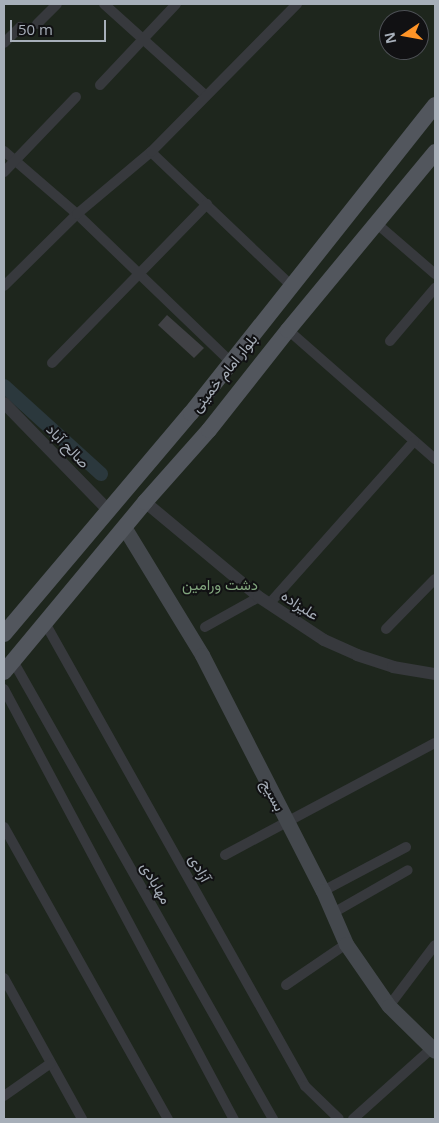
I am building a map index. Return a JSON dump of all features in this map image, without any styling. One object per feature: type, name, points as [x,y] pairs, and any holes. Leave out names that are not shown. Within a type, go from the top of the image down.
[{"type":"main road","name":"بلوار امام خمینی","points":[[4,634],[109,511],[293,287],[435,105]]},
{"type":"main road","name":"بلوار امام خمینی","points":[[8,667],[145,502],[210,430],[288,330],[435,152]]},
{"type":"main road","name":"بسیج","points":[[124,528],[202,655],[323,890],[346,944],[389,1006],[434,1050]]},
{"type":"street","points":[[37,24],[57,4]]},
{"type":"street","points":[[104,4],[206,96]]},
{"type":"street","points":[[100,85],[142,38],[176,4]]},
{"type":"street","points":[[4,286],[77,214],[151,152],[297,4]]},
{"type":"street","points":[[4,43],[20,27]]},
{"type":"street","points":[[4,172],[76,97]]},
{"type":"street","points":[[4,151],[77,214],[231,362]]},
{"type":"street","points":[[151,152],[293,287]]},
{"type":"street","points":[[52,364],[207,204]]},
{"type":"street","points":[[376,223],[435,274]]},
{"type":"street","points":[[390,340],[435,288]]},
{"type":"street","points":[[288,330],[435,459]]},
{"type":"street","name":"صالح آباد","points":[[4,403],[109,511]]},
{"type":"street","points":[[205,627],[264,600],[414,441]]},
{"type":"street","name":"علیزاده","points":[[145,502],[264,600],[324,640],[357,655],[393,667],[435,674]]},
{"type":"street","points":[[386,629],[435,579]]},
{"type":"street","name":"آزادی","points":[[45,623],[305,1086],[339,1119]]},
{"type":"street","name":"مهابادی","points":[[8,667],[273,1119]]},
{"type":"street","points":[[4,689],[234,1119]]},
{"type":"street","points":[[225,855],[435,743]]},
{"type":"street","points":[[4,827],[168,1119]]},
{"type":"street","points":[[323,890],[406,847]]},
{"type":"street","points":[[333,913],[408,870]]},
{"type":"street","points":[[286,985],[346,944]]},
{"type":"street","points":[[389,1006],[435,945]]},
{"type":"street","points":[[4,978],[82,1119]]},
{"type":"street","points":[[353,1119],[434,1050]]},
{"type":"street","points":[[4,1096],[51,1063]]},
{"type":"green space","name":"دشت ورامین","points":[[4,4],[435,4],[435,1119],[4,1119]]},
{"type":"building","points":[[167,315],[204,348],[194,358],[158,325]]},
{"type":"waterway","points":[[4,386],[101,474]]}]
